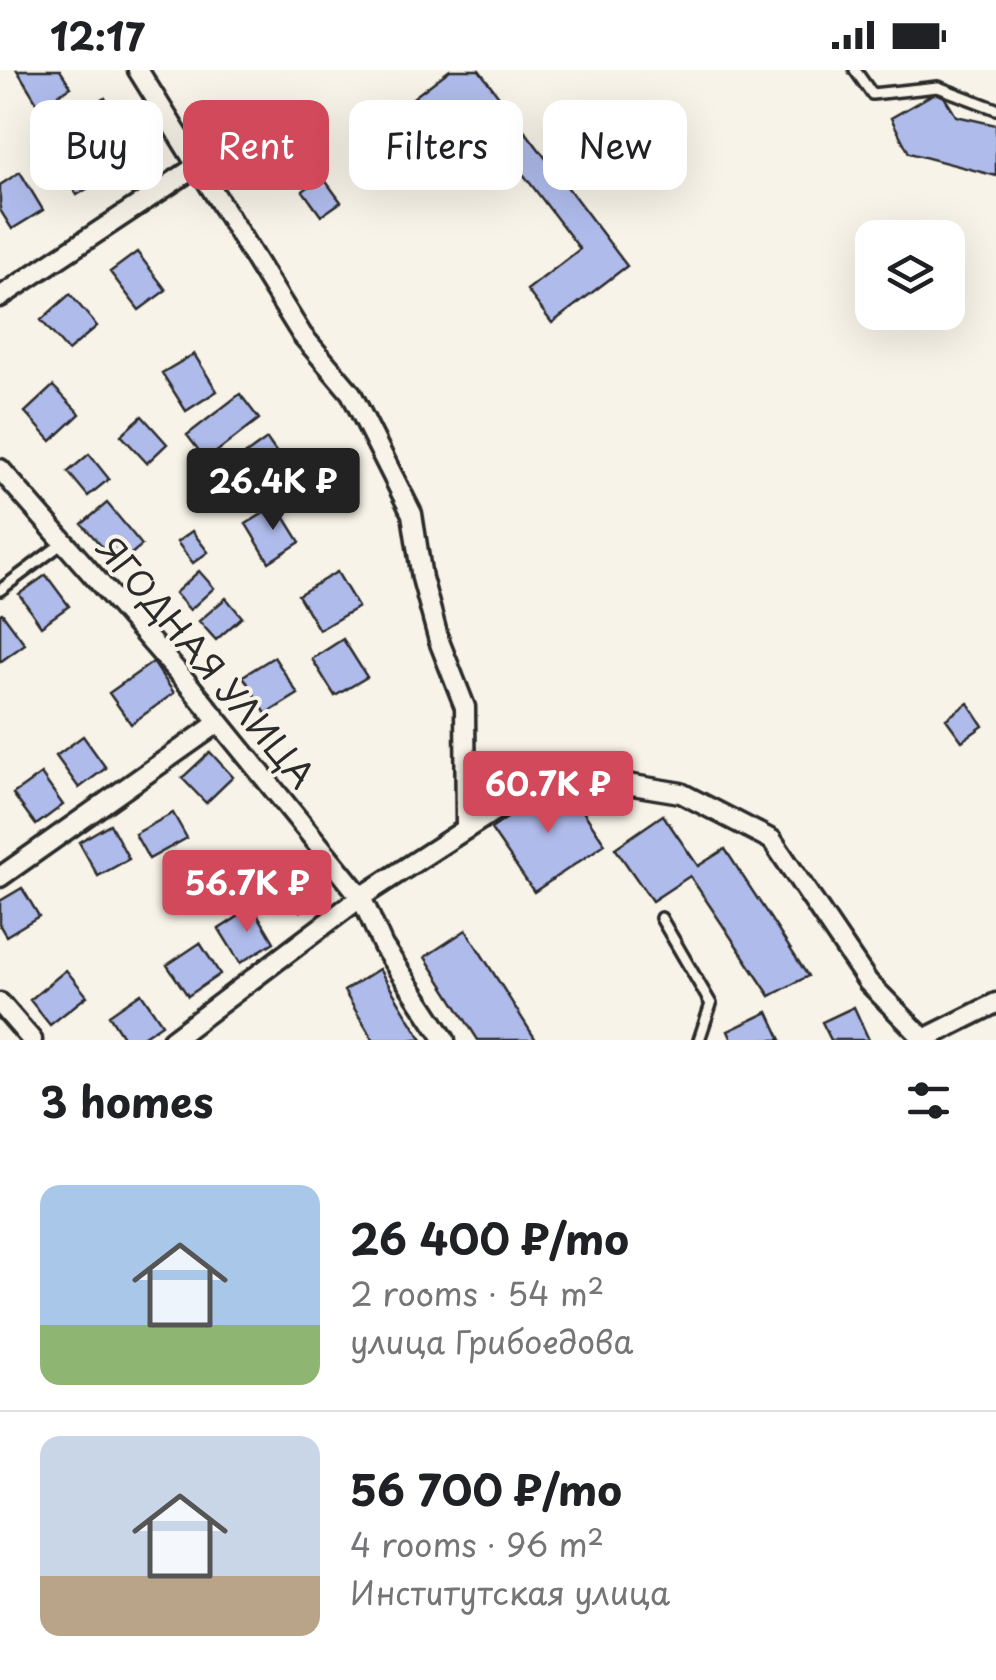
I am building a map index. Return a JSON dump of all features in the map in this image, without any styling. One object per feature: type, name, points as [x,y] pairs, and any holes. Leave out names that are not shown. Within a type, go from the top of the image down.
[{"type":"street","points":[[138,70],[183,143]]},
{"type":"street","points":[[0,297],[183,175]]},
{"type":"street","points":[[212,190],[302,334],[351,393],[412,514],[426,594],[465,707],[466,829]]},
{"type":"street","name":"ЯГОДНАЯ УЛИЦА","points":[[0,468],[362,897],[383,946],[445,1040]]},
{"type":"street","points":[[0,877],[218,723]]},
{"type":"street","points":[[172,1040],[362,897],[554,772],[681,793],[772,840],[868,982],[924,1040],[996,1002]]},
{"type":"street","points":[[0,1003],[32,1040]]},
{"type":"lane","points":[[855,70],[872,94],[938,87],[996,109]]},
{"type":"lane","points":[[0,590],[64,542]]},
{"type":"lane","points":[[661,918],[711,1004],[699,1040]]},
{"type":"building","points":[[17,70],[60,70],[71,87],[49,100],[35,100]]},
{"type":"building","points":[[450,70],[479,70],[502,100],[410,100]]},
{"type":"building","points":[[940,90],[956,116],[996,125],[996,176],[909,153],[891,118]]},
{"type":"building","points":[[523,128],[543,155],[543,190],[570,190],[627,266],[552,323],[527,290],[580,249],[523,174]]},
{"type":"building","points":[[20,172],[43,210],[12,229],[0,210],[0,185]]},
{"type":"building","points":[[329,186],[341,202],[321,216],[303,191],[329,190]]},
{"type":"building","points":[[137,252],[166,290],[139,310],[110,272]]},
{"type":"building","points":[[70,294],[97,326],[68,351],[41,320]]},
{"type":"building","points":[[194,354],[217,391],[186,411],[162,373]]},
{"type":"building","points":[[53,386],[80,414],[51,441],[25,412]]},
{"type":"building","points":[[240,394],[259,419],[206,460],[187,435]]},
{"type":"building","points":[[142,416],[167,444],[147,463],[121,435]]},
{"type":"building","points":[[267,439],[283,462],[240,491],[225,469]]},
{"type":"building","points":[[89,454],[109,479],[88,496],[68,472]]},
{"type":"building","points":[[107,503],[142,545],[118,565],[82,524]]},
{"type":"building","points":[[277,505],[300,542],[269,562],[246,524]]},
{"type":"building","points":[[192,531],[208,552],[193,563],[177,542]]},
{"type":"building","points":[[199,571],[214,588],[190,610],[175,593]]},
{"type":"building","points":[[337,572],[358,607],[319,630],[298,595]]},
{"type":"building","points":[[46,575],[69,606],[41,626],[19,594]]},
{"type":"building","points":[[226,598],[242,617],[216,640],[199,621]]},
{"type":"building","points":[[0,614],[25,644],[0,662]]},
{"type":"building","points":[[343,639],[367,677],[335,696],[312,659]]},
{"type":"building","points":[[274,657],[298,694],[266,714],[243,676]]},
{"type":"building","points":[[153,662],[174,693],[131,724],[109,693]]},
{"type":"building","points":[[968,703],[983,726],[962,741],[946,719]]},
{"type":"building","points":[[83,736],[106,768],[79,788],[56,756]]},
{"type":"building","points":[[210,752],[233,777],[206,803],[182,778]]},
{"type":"building","points":[[41,774],[63,805],[36,825],[13,794]]},
{"type":"building","points":[[562,780],[605,844],[534,892],[491,829]]},
{"type":"building","points":[[173,813],[187,838],[149,859],[135,834]]},
{"type":"building","points":[[663,815],[698,866],[725,849],[808,976],[770,996],[690,876],[652,901],[615,848]]},
{"type":"building","points":[[110,824],[129,859],[98,876],[79,842]]},
{"type":"building","points":[[304,860],[327,891],[300,911],[277,880]]},
{"type":"building","points":[[22,888],[39,916],[6,936],[0,926],[0,901]]},
{"type":"building","points":[[253,907],[274,942],[240,963],[219,929]]},
{"type":"building","points":[[466,930],[536,1040],[478,1040],[425,957]]},
{"type":"building","points":[[200,943],[220,974],[188,996],[167,965]]},
{"type":"building","points":[[379,969],[422,1040],[373,1040],[344,991]]},
{"type":"building","points":[[66,970],[87,996],[50,1025],[30,1000]]},
{"type":"building","points":[[141,993],[162,1024],[138,1040],[125,1040],[109,1015]]},
{"type":"building","points":[[854,1007],[869,1040],[831,1040],[822,1022]]},
{"type":"building","points":[[768,1012],[781,1040],[732,1040],[728,1031]]}]
